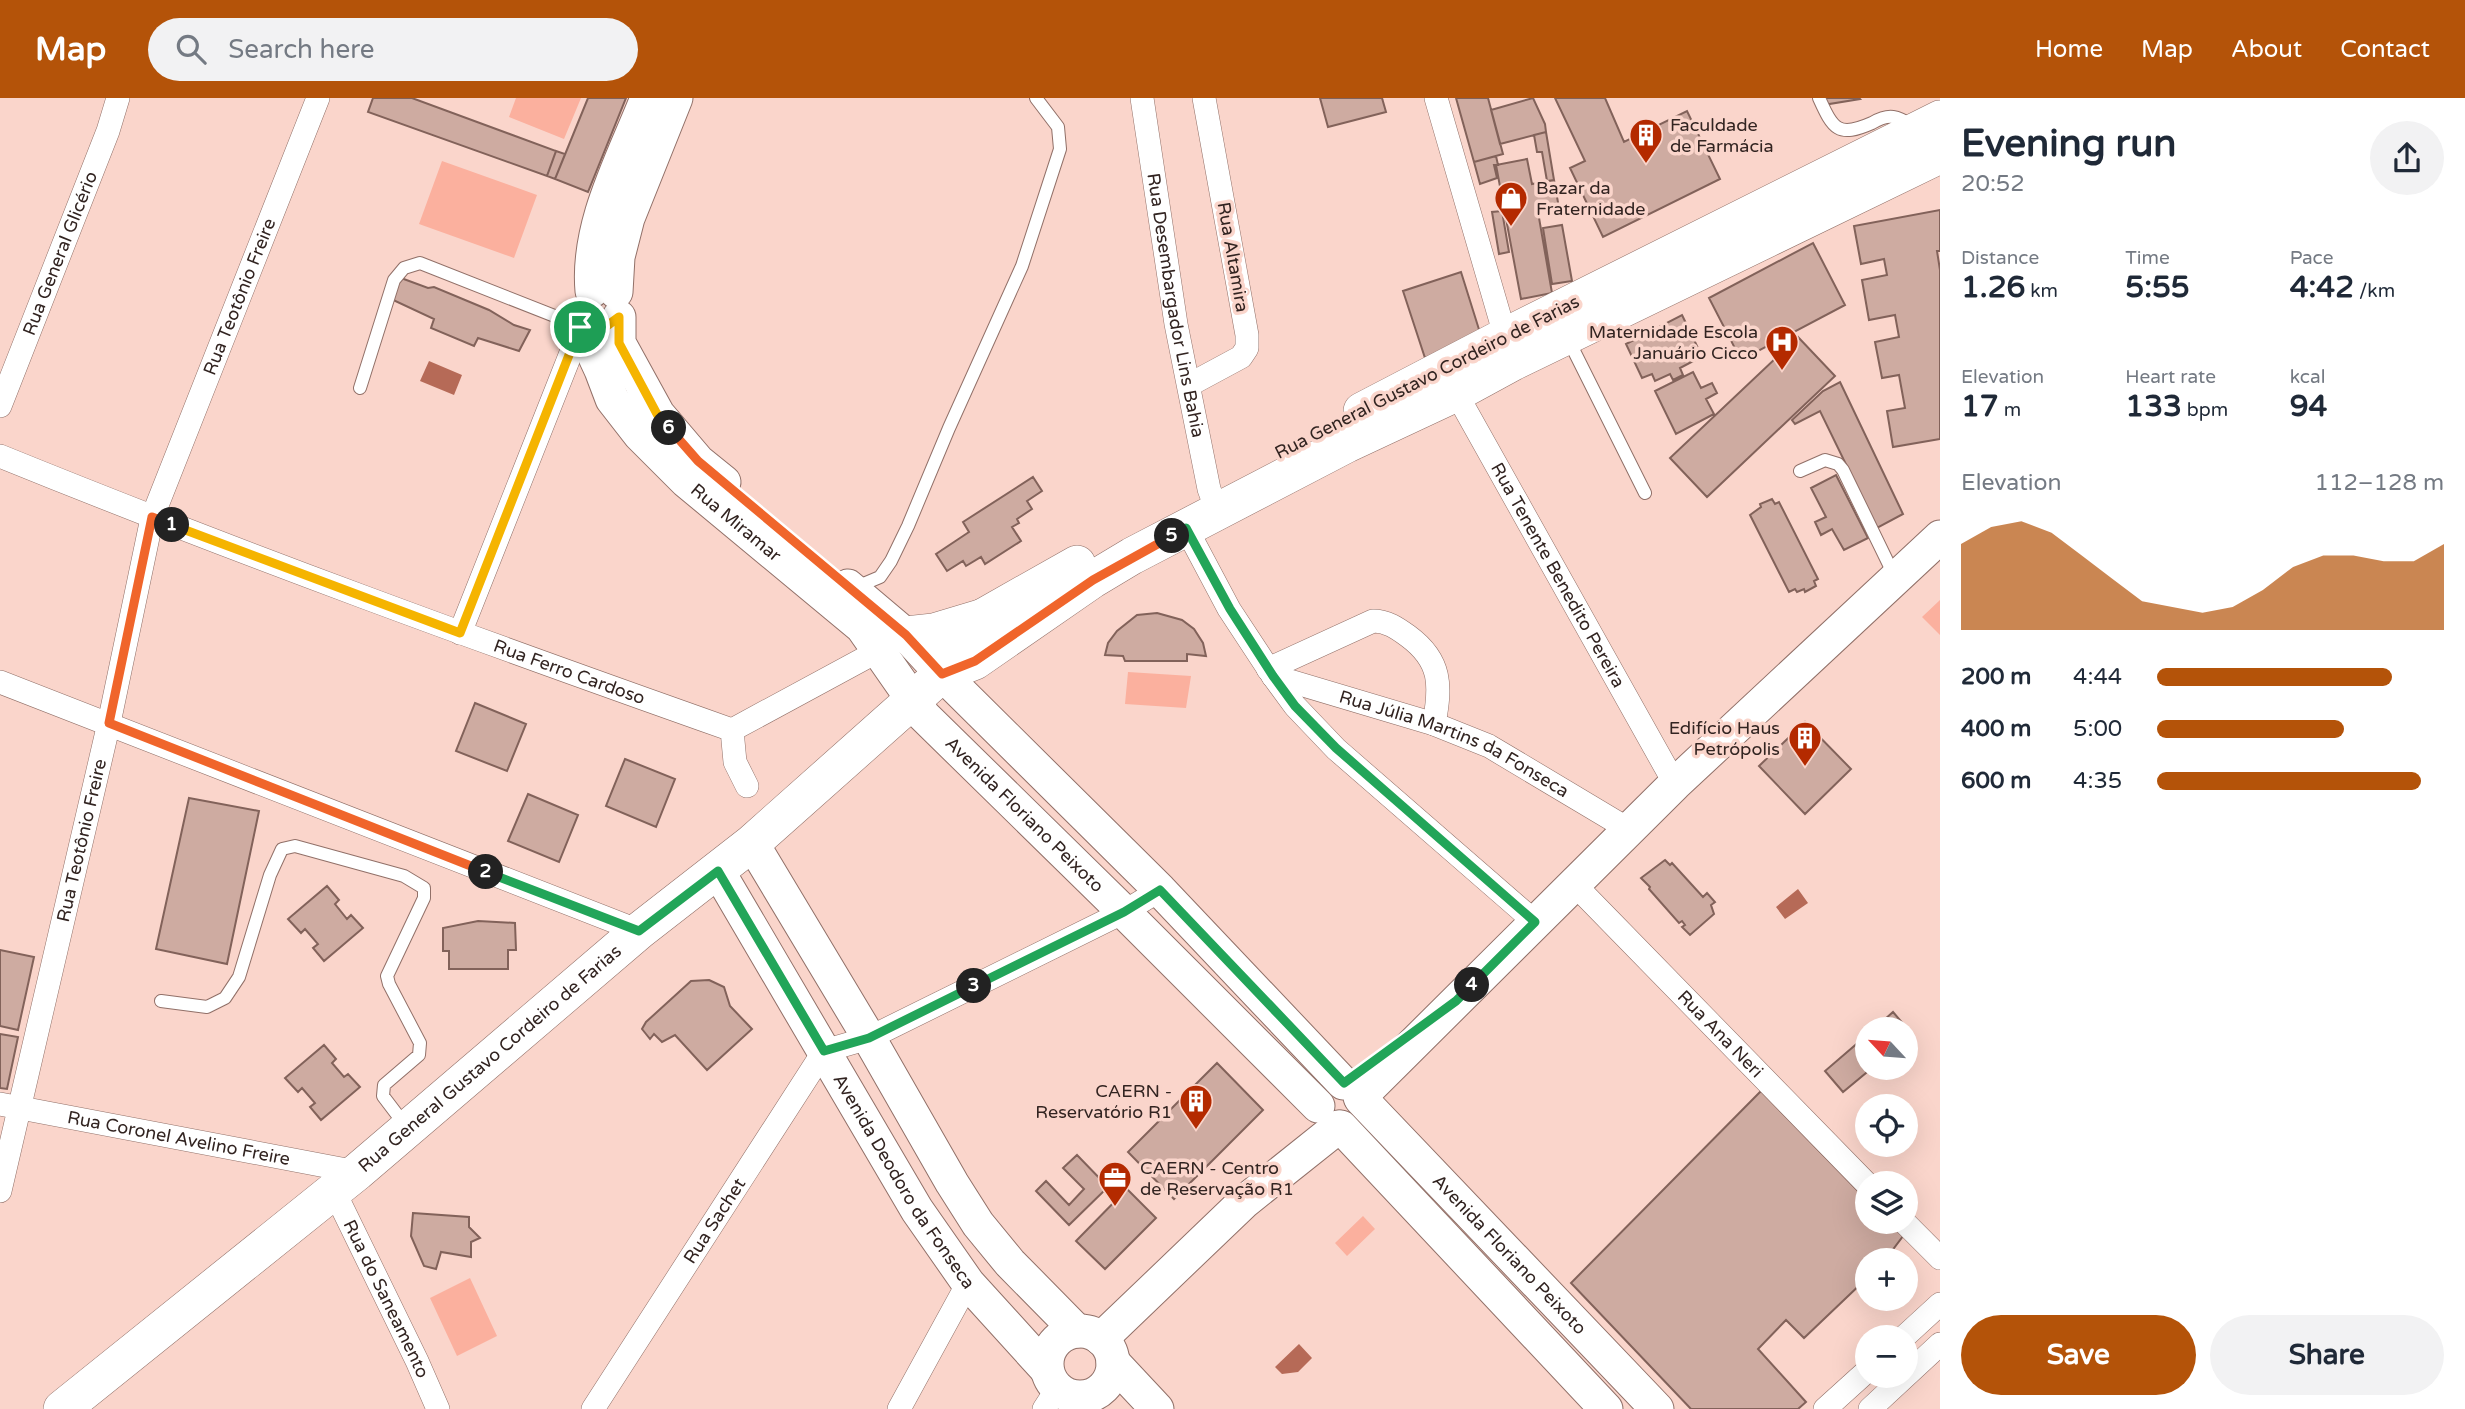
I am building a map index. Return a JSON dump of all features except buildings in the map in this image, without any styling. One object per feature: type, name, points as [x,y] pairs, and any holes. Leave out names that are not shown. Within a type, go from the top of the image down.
[{"type":"main road","name":"Rua Miramar","points":[[648,98],[597,225],[590,266],[598,311],[595,357],[612,398],[640,435],[686,481],[862,627],[882,610]]},
{"type":"main road","name":"Rua Miramar","points":[[598,311],[618,257],[628,218],[676,98]]},
{"type":"main road","name":"Rua General Gustavo Cordeiro de Farias","points":[[62,1409],[345,1181],[639,931],[752,842],[942,674],[959,646],[985,616],[1204,510],[1509,349],[1933,134]]},
{"type":"main road","name":"Rua General Gustavo Cordeiro de Farias","points":[[1509,349],[1566,336],[1933,134]]},
{"type":"main road","name":"Rua Miramar","points":[[598,311],[619,343],[657,414],[698,461],[882,610],[942,674]]},
{"type":"main road","name":"Rua General Gustavo Cordeiro de Farias","points":[[942,674],[975,661],[1093,580],[1204,510]]},
{"type":"main road","points":[[1097,1344],[1329,1117],[1347,1126],[1358,1118],[1362,1106],[1352,1091],[1456,1001],[1675,784],[1940,537]]},
{"type":"main road","name":"Rua Miramar","points":[[882,610],[912,701]]},
{"type":"main road","points":[[882,610],[934,632],[985,616]]},
{"type":"main road","name":"Avenida Floriano Peixoto","points":[[942,674],[1160,890],[1657,1409]]},
{"type":"main road","name":"Avenida Floriano Peixoto","points":[[912,701],[924,716],[1329,1117],[1606,1409]]},
{"type":"main road","name":"Avenida Deodoro da Fonseca","points":[[752,842],[847,1045],[917,1210],[968,1283],[1063,1395]]},
{"type":"main road","name":"Avenida Deodoro da Fonseca","points":[[718,871],[952,1183],[978,1224],[1010,1263],[1097,1344],[1157,1409]]},
{"type":"main road","points":[[1067,1334],[1097,1344],[1111,1374],[1106,1384],[1098,1392],[1088,1396],[1063,1395],[1051,1349],[1067,1334]]},
{"type":"street","name":"Rua General Glicério","points":[[0,406],[108,131],[118,98]]},
{"type":"street","name":"Rua Teotônio Freire","points":[[0,1191],[10,1106],[109,723],[152,517],[318,98]]},
{"type":"street","name":"Rua Desembargador Lins Bahia","points":[[1142,98],[1176,324],[1189,385],[1204,510],[1230,609],[1295,706],[1336,748],[1535,922]]},
{"type":"street","name":"Rua Altamira","points":[[1189,385],[1241,357],[1247,348],[1247,335],[1204,98]]},
{"type":"street","points":[[1436,98],[1509,349]]},
{"type":"street","points":[[460,633],[598,311]]},
{"type":"street","name":"Rua Tenente Benedito Pereira","points":[[1454,379],[1675,784]]},
{"type":"street","name":"Rua Ferro Cardoso","points":[[0,456],[152,517],[460,633],[732,730]]},
{"type":"street","points":[[747,786],[735,762],[732,730],[882,610]]},
{"type":"street","points":[[1270,672],[1373,621],[1386,623],[1413,640],[1427,653],[1434,667],[1439,696],[1434,724]]},
{"type":"street","name":"Rua Júlia Martins da Fonseca","points":[[1270,672],[1434,724],[1489,746],[1629,829]]},
{"type":"street","points":[[0,682],[639,931]]},
{"type":"street","name":"Rua Ana Neri","points":[[1575,885],[1855,1172]]},
{"type":"street","points":[[847,1045],[1124,912],[1160,890]]},
{"type":"street","name":"Rua Sachet","points":[[593,1409],[847,1045]]},
{"type":"street","name":"Rua Coronel Avelino Freire","points":[[10,1106],[345,1181]]},
{"type":"street","name":"Rua do Saneamento","points":[[345,1181],[438,1409]]},
{"type":"street","points":[[1916,1234],[1940,1258]]},
{"type":"street","points":[[899,1409],[968,1283]]},
{"type":"street","points":[[1917,1325],[1940,1304]]},
{"type":"street","points":[[1870,1409],[1940,1344]]},
{"type":"street","points":[[1825,1409],[1855,1382]]},
{"type":"lane","points":[[882,610],[908,526],[1022,266],[1060,149],[1058,127],[1036,98]]},
{"type":"lane","points":[[1819,98],[1829,121],[1844,131],[1856,130],[1886,117],[1900,119],[1933,134]]},
{"type":"lane","points":[[360,388],[394,280],[404,268],[420,263],[598,311]]},
{"type":"lane","points":[[1566,336],[1645,493]]},
{"type":"lane","points":[[1800,471],[1825,460],[1838,464],[1896,579]]},
{"type":"lane","points":[[161,1001],[207,1007],[225,998],[239,977],[270,875],[282,849],[295,846],[404,876],[424,888],[424,898],[387,976],[421,1049],[419,1055],[384,1085],[382,1091],[407,1128]]},
{"type":"shaded area","points":[[516,98],[581,98],[564,139],[509,117]]},
{"type":"shaded area","points":[[442,161],[537,195],[514,258],[419,224]]},
{"type":"shaded area","points":[[429,361],[462,375],[454,395],[420,381]]},
{"type":"shaded area","points":[[1940,600],[1940,635],[1922,617]]},
{"type":"shaded area","points":[[1128,672],[1191,676],[1186,708],[1125,704]]},
{"type":"shaded area","points":[[1798,889],[1808,903],[1785,919],[1776,907]]},
{"type":"shaded area","points":[[1363,1216],[1375,1229],[1347,1256],[1335,1243]]},
{"type":"shaded area","points":[[470,1278],[497,1336],[457,1356],[430,1298]]},
{"type":"shaded area","points":[[1299,1344],[1312,1358],[1298,1372],[1282,1374],[1275,1367]]},
{"type":"place","name":"Faculdade de Farmácia","points":[[1646,165]]},
{"type":"place","name":"Bazar da Fraternidade","points":[[1511,228]]},
{"type":"place","name":"Maternidade Escola Januário Cicco","points":[[1782,372]]},
{"type":"place","name":"Edifício Haus Petrópolis","points":[[1805,768]]},
{"type":"place","name":"CAERN - Reservatório R1","points":[[1196,1131]]},
{"type":"place","name":"CAERN - Centro de Reservação R1","points":[[1115,1208]]},
{"type":"route","points":[[586,315],[595,324],[608,325],[619,317],[619,343],[638,380],[657,414],[698,461],[906,635],[942,674],[975,661],[1093,580],[1186,528],[1230,609],[1295,706],[1336,748],[1535,922],[1456,1001],[1344,1083],[1160,890],[1124,912],[871,1037],[824,1051],[718,871],[639,931],[109,723],[152,517],[460,633],[580,327],[586,315]]}]
